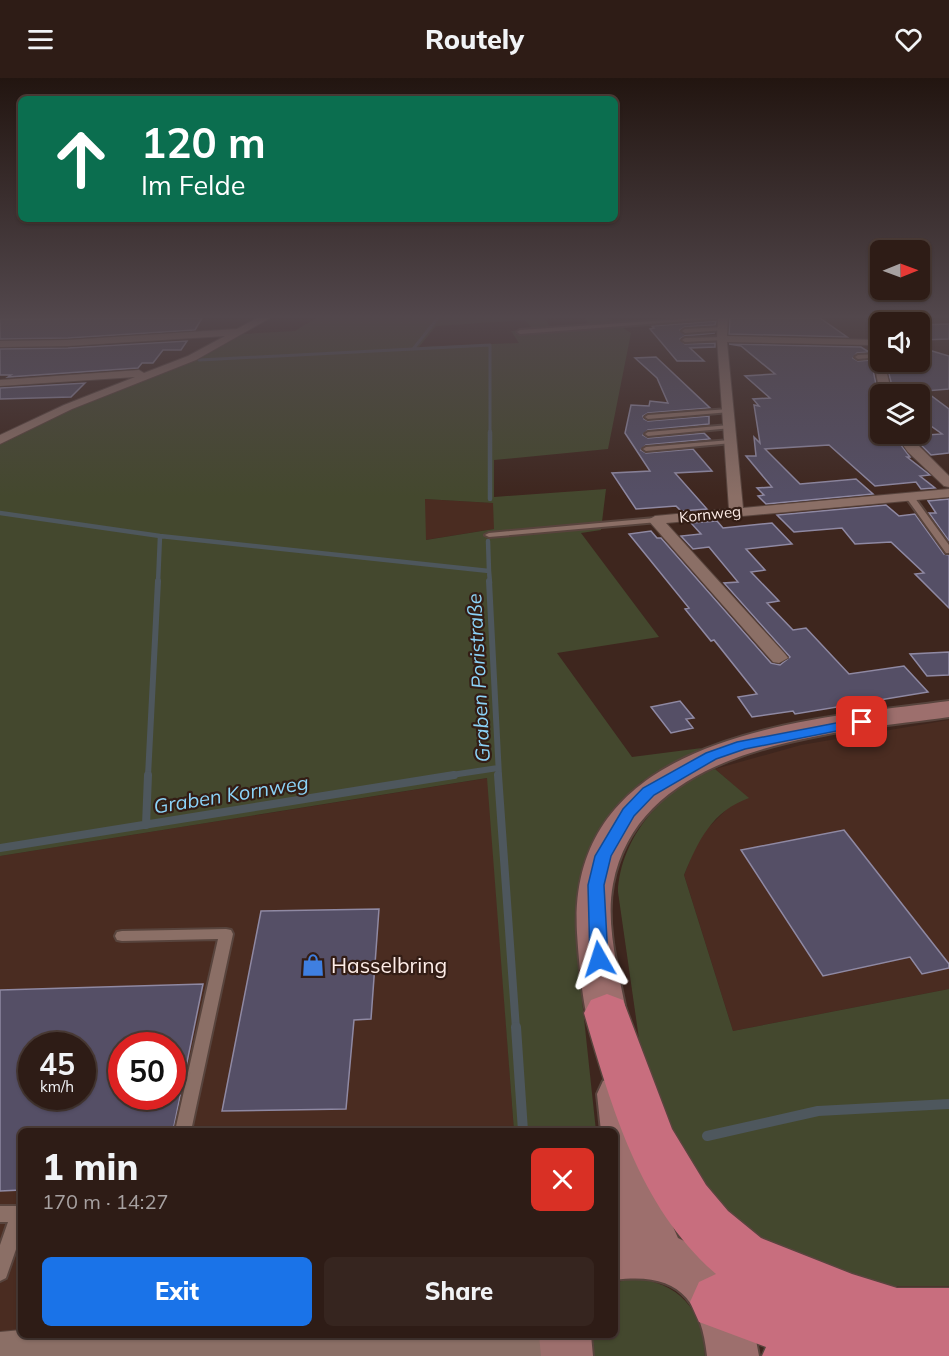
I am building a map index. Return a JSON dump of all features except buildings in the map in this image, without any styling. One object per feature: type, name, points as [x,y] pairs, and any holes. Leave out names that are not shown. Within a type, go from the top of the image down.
[{"type":"highway","points":[[608,1012],[642,1120],[660,1163],[693,1214],[737,1256],[927,1334]]},
{"type":"highway","points":[[719,1302],[770,1319],[927,1334]]},
{"type":"highway","points":[[792,1356],[927,1334]]},
{"type":"main road","points":[[733,1356],[732,1334],[719,1302],[703,1282],[683,1266],[631,1256],[630,1184],[597,941],[596,885],[603,856],[613,835],[649,791],[711,756],[742,745],[819,729],[949,709]]},
{"type":"main road","points":[[565,1338],[567,1356]]},
{"type":"street","points":[[0,382],[68,378]]},
{"type":"street","points":[[0,440],[35,422],[143,378]]},
{"type":"street","points":[[726,378],[736,511]]},
{"type":"street","points":[[0,425],[35,422]]},
{"type":"street","points":[[909,444],[949,483]]},
{"type":"street","name":"Kornweg","points":[[655,520],[949,493]]},
{"type":"street","name":"Kornweg","points":[[655,520],[779,658]]},
{"type":"street","points":[[0,1355],[141,1342],[348,1340],[416,1343],[512,1338],[554,1356]]},
{"type":"lane","points":[[648,417],[728,411]]},
{"type":"lane","points":[[648,434],[729,428]]},
{"type":"lane","points":[[646,449],[730,442]]},
{"type":"lane","points":[[909,496],[949,551]]},
{"type":"lane","points":[[489,535],[655,520]]},
{"type":"lane","points":[[122,936],[226,934],[184,1128]]},
{"type":"lane","points":[[0,1214],[18,1214]]},
{"type":"lane","points":[[0,1271],[18,1220]]},
{"type":"shaded area","points":[[425,499],[494,503],[494,529],[425,540]]},
{"type":"shaded area","points":[[949,720],[949,989],[733,1031],[684,875],[700,836],[733,803],[748,798],[715,769],[801,745]]},
{"type":"shaded area","points":[[488,778],[514,1128],[18,1128],[18,1338],[0,1356],[0,856]]},
{"type":"green space","points":[[148,378],[622,378],[608,449],[494,460],[494,497],[606,489],[601,530],[581,533],[659,637],[557,653],[632,757],[702,748],[641,782],[615,807],[592,846],[579,885],[576,943],[596,1128],[514,1128],[487,778],[0,856],[0,443],[75,407]],"holes":[[[425,499],[493,503],[494,529],[426,540]]]},
{"type":"green space","points":[[715,769],[749,798],[725,811],[716,819],[701,839],[684,875],[733,1031],[949,989],[949,1286],[888,1286],[832,1274],[745,1235],[681,1165],[642,1060],[618,892],[627,852],[648,817],[662,801],[679,788]]},
{"type":"green space","points":[[632,1278],[663,1285],[675,1292],[693,1312],[703,1339],[705,1356],[590,1356],[587,1338],[618,1338],[618,1282]]},
{"type":"waterway","points":[[490,378],[490,499]]},
{"type":"waterway","name":"Graben Poristraße","points":[[0,513],[160,536]]},
{"type":"waterway","name":"Graben Kornweg","points":[[158,583],[160,536]]},
{"type":"waterway","name":"Graben Poristraße","points":[[160,536],[489,571]]},
{"type":"waterway","points":[[488,541],[489,571]]},
{"type":"waterway","name":"Graben Poristraße","points":[[489,571],[490,583]]},
{"type":"waterway","name":"Graben Kornweg","points":[[148,776],[158,581]]},
{"type":"waterway","name":"Graben Poristraße","points":[[489,581],[499,776]]},
{"type":"waterway","name":"Graben Kornweg","points":[[445,776],[498,768]]},
{"type":"waterway","name":"Graben Kornweg","points":[[146,825],[148,775]]},
{"type":"waterway","name":"Graben Kornweg","points":[[146,825],[454,775]]},
{"type":"waterway","name":"Graben Poristraße","points":[[498,775],[516,1029]]},
{"type":"waterway","points":[[0,848],[146,825]]},
{"type":"waterway","name":"Graben Poristraße","points":[[516,1027],[523,1128]]},
{"type":"waterway","points":[[707,1136],[818,1111],[949,1104]]},
{"type":"place","name":"Hasselbring","points":[[313,965]]},
{"type":"route","points":[[599,959],[596,885],[603,856],[613,835],[628,813],[649,791],[677,773],[711,756],[742,745],[862,722]]}]
